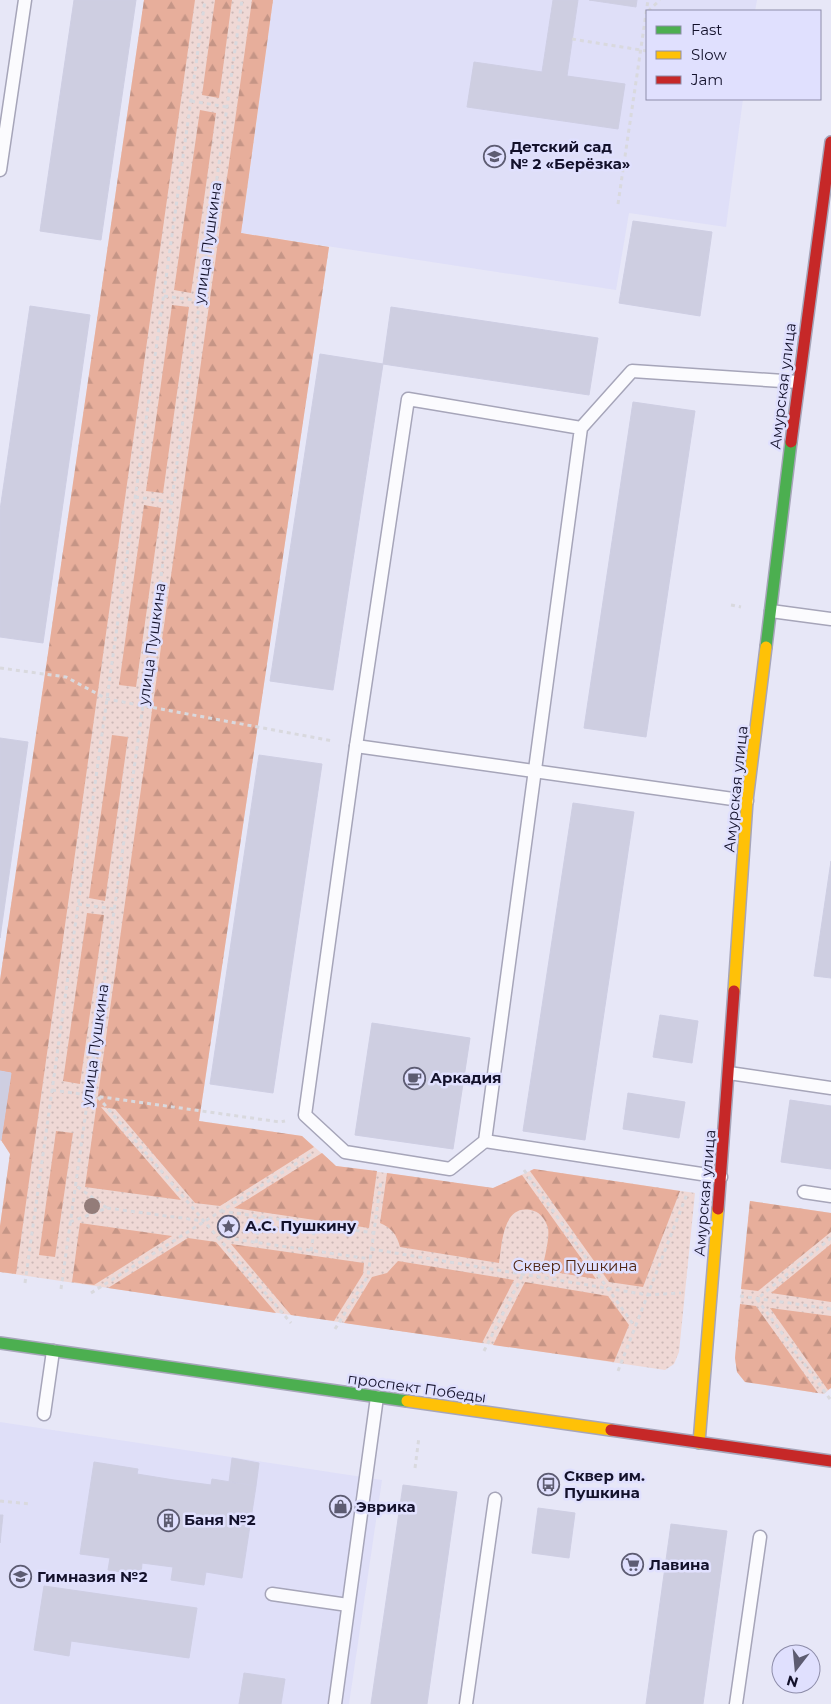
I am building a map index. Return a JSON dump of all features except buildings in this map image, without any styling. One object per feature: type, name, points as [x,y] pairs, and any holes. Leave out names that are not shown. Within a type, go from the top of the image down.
[{"type":"street","name":"Амурская улица","points":[[699,1442],[729,1073],[748,801],[798,382],[831,142]]},
{"type":"street","name":"проспект Победы","points":[[0,1343],[831,1461]]},
{"type":"lane","points":[[0,170],[26,0]]},
{"type":"lane","points":[[581,428],[408,398],[356,746],[305,1115],[345,1152],[450,1169],[485,1141],[581,428],[632,371],[798,382]]},
{"type":"lane","points":[[771,611],[831,619]]},
{"type":"lane","points":[[356,746],[748,801]]},
{"type":"lane","points":[[729,1073],[831,1088]]},
{"type":"lane","points":[[485,1141],[721,1176]]},
{"type":"lane","points":[[804,1192],[831,1196]]},
{"type":"lane","points":[[44,1414],[53,1352]]},
{"type":"lane","points":[[334,1704],[377,1397]]},
{"type":"lane","points":[[466,1704],[495,1499]]},
{"type":"lane","points":[[736,1704],[760,1537]]},
{"type":"lane","points":[[272,1594],[348,1605]]},
{"type":"path","points":[[25,1283],[205,0]]},
{"type":"path","name":"улица Пушкина","points":[[61,1289],[242,0]]},
{"type":"path","points":[[649,10],[660,0]]},
{"type":"path","points":[[618,204],[646,18]]},
{"type":"path","points":[[572,39],[646,51]]},
{"type":"path","points":[[191,101],[227,107]]},
{"type":"path","points":[[164,296],[200,301]]},
{"type":"path","points":[[135,497],[172,502]]},
{"type":"path","points":[[0,668],[66,677],[107,699],[356,746]]},
{"type":"path","points":[[78,904],[114,909]]},
{"type":"path","points":[[52,1090],[280,1122],[305,1115]]},
{"type":"path","points":[[98,1096],[291,1323]]},
{"type":"path","points":[[91,1293],[333,1141]]},
{"type":"path","points":[[505,1144],[635,1327]]},
{"type":"path","points":[[335,1329],[368,1276],[384,1158]]},
{"type":"path","points":[[618,1371],[696,1172]]},
{"type":"path","points":[[75,1185],[107,1208],[205,1221]]},
{"type":"path","points":[[70,1222],[107,1208]]},
{"type":"path","points":[[221,1211],[374,1233]]},
{"type":"path","points":[[256,1243],[260,1217]]},
{"type":"path","points":[[311,1251],[315,1225]]},
{"type":"path","points":[[218,1237],[370,1259]]},
{"type":"path","points":[[757,1299],[831,1238]]},
{"type":"path","points":[[371,1249],[648,1295],[685,1292]]},
{"type":"path","points":[[484,1351],[523,1274]]},
{"type":"path","points":[[733,1295],[831,1309]]},
{"type":"path","points":[[757,1299],[830,1399]]},
{"type":"path","points":[[415,1468],[419,1437]]},
{"type":"path","points":[[0,1501],[31,1504]]},
{"type":"shaded area","name":"Детский сад № 2 «Берёзка»","points":[[273,0],[757,0],[755,10],[646,10],[646,100],[743,100],[726,227],[629,213],[616,290],[241,233]]},
{"type":"shaded area","points":[[0,1422],[382,1480],[349,1704],[0,1704]]},
{"type":"green space","name":"Сквер Пушкина","points":[[144,0],[273,0],[241,233],[329,247],[199,1121],[302,1136],[336,1166],[493,1188],[534,1169],[695,1193],[679,1352],[674,1364],[665,1370],[0,1272],[0,1226],[10,1154],[1,1140],[11,1073],[0,980]]},
{"type":"green space","points":[[144,0],[195,0],[16,1274],[0,1272],[0,1226],[10,1154],[1,1140],[11,1073],[0,1071],[0,980]]},
{"type":"green space","points":[[215,0],[232,0],[219,98],[202,95]]},
{"type":"green space","points":[[252,0],[273,0],[241,233],[329,247],[199,1121],[302,1136],[314,1147],[220,1206],[195,1203],[115,1109],[101,1107],[181,1200],[85,1187]]},
{"type":"green space","points":[[200,110],[216,113],[191,293],[174,290]]},
{"type":"green space","points":[[172,305],[189,307],[163,493],[146,491]]},
{"type":"green space","points":[[144,505],[161,508],[136,687],[119,685]]},
{"type":"green space","points":[[112,735],[128,737],[105,901],[89,898]]},
{"type":"green space","points":[[87,913],[104,915],[80,1084],[63,1081]]},
{"type":"green space","points":[[56,1131],[73,1133],[55,1257],[39,1255]]},
{"type":"green space","points":[[322,1153],[336,1166],[377,1171],[369,1228],[234,1208]]},
{"type":"green space","points":[[534,1169],[680,1191],[643,1287],[609,1282],[530,1171]]},
{"type":"green space","name":"Сквер Пушкина","points":[[387,1173],[493,1188],[522,1175],[596,1279],[542,1270],[548,1243],[548,1228],[543,1218],[534,1211],[524,1210],[516,1212],[510,1218],[503,1235],[499,1263],[400,1247],[393,1232],[380,1223]]},
{"type":"green space","points":[[750,1201],[831,1213],[831,1388],[824,1394],[745,1382],[737,1372],[735,1358]]},
{"type":"green space","points":[[750,1201],[831,1213],[831,1232],[758,1291],[741,1289]]},
{"type":"green space","points":[[80,1223],[172,1236],[94,1285],[72,1282]]},
{"type":"green space","points":[[188,1238],[216,1242],[276,1313],[108,1288]]},
{"type":"green space","points":[[231,1244],[364,1263],[363,1274],[334,1321],[291,1315]]},
{"type":"green space","points":[[831,1244],[831,1302],[771,1293]]},
{"type":"green space","points":[[398,1261],[514,1280],[482,1343],[344,1323],[372,1277],[387,1273]]},
{"type":"green space","points":[[525,1282],[608,1296],[629,1325],[614,1362],[493,1345]]},
{"type":"green space","points":[[740,1304],[756,1306],[818,1393],[745,1382],[737,1372],[735,1358]]},
{"type":"green space","points":[[770,1308],[831,1316],[831,1388],[828,1390]]},
{"type":"traffic: fast","points":[[766,647],[791,442]]},
{"type":"traffic: fast","points":[[0,1343],[407,1401]]},
{"type":"traffic: slow","points":[[734,991],[747,801],[766,647]]},
{"type":"traffic: slow","points":[[699,1443],[718,1209]]},
{"type":"traffic: slow","points":[[407,1401],[611,1430]]},
{"type":"traffic: jam","points":[[791,442],[831,142]]},
{"type":"traffic: jam","points":[[718,1209],[734,991]]},
{"type":"traffic: jam","points":[[611,1430],[831,1461]]},
{"type":"place","name":"Детский сад № 2 «Берёзка»","points":[[494,156]]},
{"type":"place","name":"Аркадия","points":[[414,1078]]},
{"type":"place","name":"А.С. Пушкину","points":[[229,1226]]},
{"type":"place","name":"Сквер им. Пушкина","points":[[548,1485]]},
{"type":"place","name":"Эврика","points":[[340,1507]]},
{"type":"place","name":"Баня №2","points":[[168,1520]]},
{"type":"place","name":"Лавина","points":[[633,1565]]},
{"type":"place","name":"Гимназия №2","points":[[21,1577]]}]
